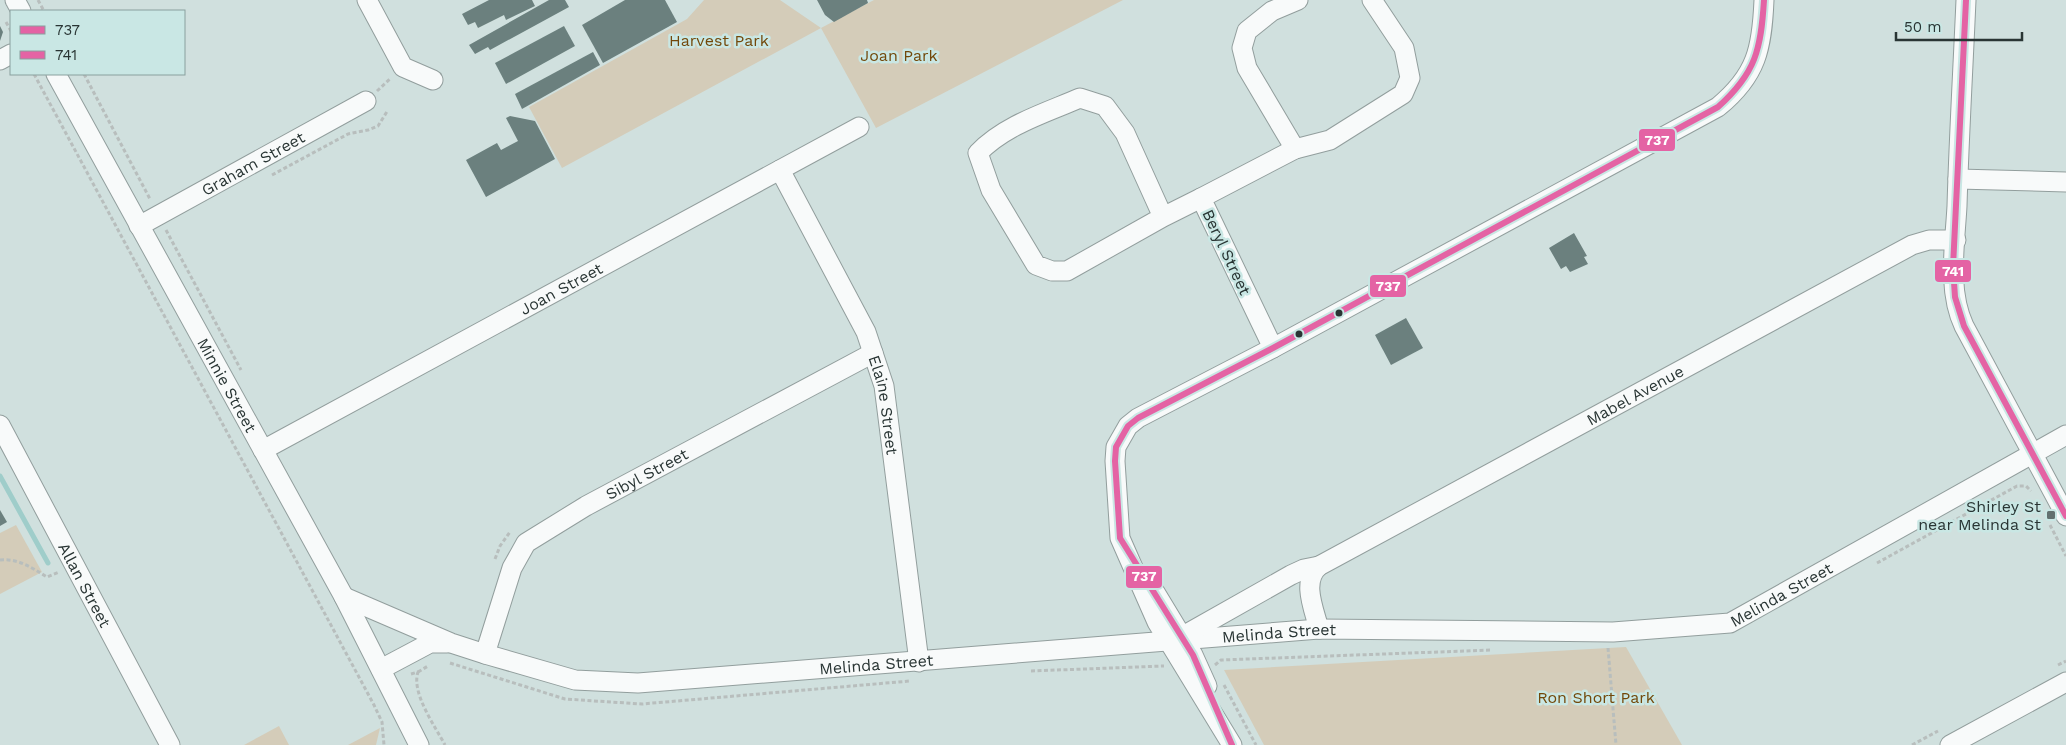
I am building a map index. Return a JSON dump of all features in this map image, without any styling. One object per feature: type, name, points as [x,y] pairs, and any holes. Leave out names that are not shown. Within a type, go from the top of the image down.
[{"type":"street","points":[[367,0],[403,67],[433,80]]},
{"type":"street","points":[[1295,148],[1247,68],[1242,48],[1248,31],[1272,11],[1298,0]]},
{"type":"street","name":"Beryl Street","points":[[1273,348],[1201,198],[1295,148],[1330,140],[1403,94],[1410,78],[1404,48],[1372,0]]},
{"type":"street","points":[[1230,740],[1198,665],[1148,605],[1119,533],[1116,447],[1128,426],[1138,418],[1273,348],[1718,107],[1732,96],[1752,67],[1763,35],[1764,0]]},
{"type":"street","points":[[1966,0],[1955,296],[1959,316],[2066,516]]},
{"type":"street","name":"Minnie Street","points":[[57,75],[344,597],[420,745]]},
{"type":"street","points":[[1163,217],[1125,133],[1105,106],[1080,98],[1024,121],[987,143],[978,153],[991,190],[1036,265],[1052,271],[1067,271],[1201,198]]},
{"type":"street","name":"Graham Street","points":[[139,226],[366,102]]},
{"type":"street","name":"Joan Street","points":[[263,450],[860,127]]},
{"type":"street","name":"Elaine Street","points":[[780,170],[866,332],[884,386],[919,662]]},
{"type":"street","points":[[1958,179],[2066,182]]},
{"type":"street","name":"Mabel Avenue","points":[[1178,639],[1304,569],[1319,566],[1912,245],[1929,240],[1956,240]]},
{"type":"street","name":"Sibyl Street","points":[[485,654],[512,568],[526,543],[586,506],[873,353]]},
{"type":"street","name":"Allan Street","points":[[0,425],[170,745]]},
{"type":"street","name":"Melinda Street","points":[[344,597],[451,643],[485,654],[575,680],[638,683],[1319,629],[1613,632],[1730,623],[2066,435]]},
{"type":"street","points":[[1319,566],[1313,571],[1309,582],[1319,629]]},
{"type":"street","name":"Melinda Street","points":[[381,669],[430,643],[451,643]]},
{"type":"street","points":[[1950,745],[2066,682]]},
{"type":"street","name":"Minnie Street","points":[[395,698],[406,745]]},
{"type":"path","points":[[366,102],[403,67]]},
{"type":"path","points":[[35,75],[374,705],[382,722],[384,745]]},
{"type":"path","points":[[85,75],[150,199]]},
{"type":"path","points":[[271,176],[348,134],[378,126],[388,110]]},
{"type":"path","points":[[163,226],[168,232],[242,373]]},
{"type":"path","points":[[493,567],[500,546],[516,527]]},
{"type":"path","points":[[0,560],[8,559],[20,562],[47,577],[75,567]]},
{"type":"path","points":[[1607,646],[1616,745]]},
{"type":"path","points":[[408,675],[418,672],[416,680],[420,697],[445,745]]},
{"type":"path","points":[[1246,725],[1256,745]]},
{"type":"green space","name":"Harvest Park","points":[[704,0],[780,0],[821,28],[562,168],[529,107],[687,19]]},
{"type":"green space","name":"Joan Park","points":[[874,0],[1123,0],[876,128],[821,28]]},
{"type":"green space","points":[[16,525],[42,572],[0,594],[0,533]]},
{"type":"green space","name":"Ron Short Park","points":[[1626,647],[1682,745],[1264,745],[1224,670]]},
{"type":"green space","points":[[279,726],[289,745],[244,745]]},
{"type":"green space","points":[[380,728],[376,745],[348,745]]},
{"type":"building","points":[[489,0],[532,0],[535,6],[506,20],[504,15],[478,28],[475,22],[468,25],[462,14]]},
{"type":"building","points":[[549,0],[565,0],[569,7],[490,50],[488,47],[475,54],[469,45]]},
{"type":"building","points":[[625,0],[665,0],[677,22],[603,63],[582,25]]},
{"type":"building","points":[[817,0],[867,0],[868,3],[834,22],[825,15]]},
{"type":"building","points":[[0,26],[3,32],[0,41]]},
{"type":"building","points":[[564,26],[575,46],[506,84],[495,63]]},
{"type":"building","points":[[593,52],[600,65],[522,109],[515,94]]},
{"type":"building","points":[[510,116],[535,121],[555,159],[486,197],[466,160],[497,143],[501,150],[518,141],[506,118]]},
{"type":"building","points":[[1574,233],[1587,256],[1584,257],[1588,264],[1570,272],[1566,266],[1561,269],[1549,248]]},
{"type":"building","points":[[1406,318],[1423,348],[1391,365],[1375,335]]},
{"type":"building","points":[[0,510],[7,522],[0,526]]},
{"type":"waterway","points":[[0,476],[48,563]]},
{"type":"transit line","name":"737","points":[[1232,745],[1193,655],[1120,538],[1115,461],[1116,447],[1128,426],[1138,418],[1273,348],[1718,107],[1741,83],[1754,59],[1761,33],[1764,0]]},
{"type":"transit line","name":"741","points":[[1966,0],[1953,267],[1955,297],[1964,326],[2066,516]]},
{"type":"place","name":"Shirley St near Melinda St","points":[[2051,515]]}]
